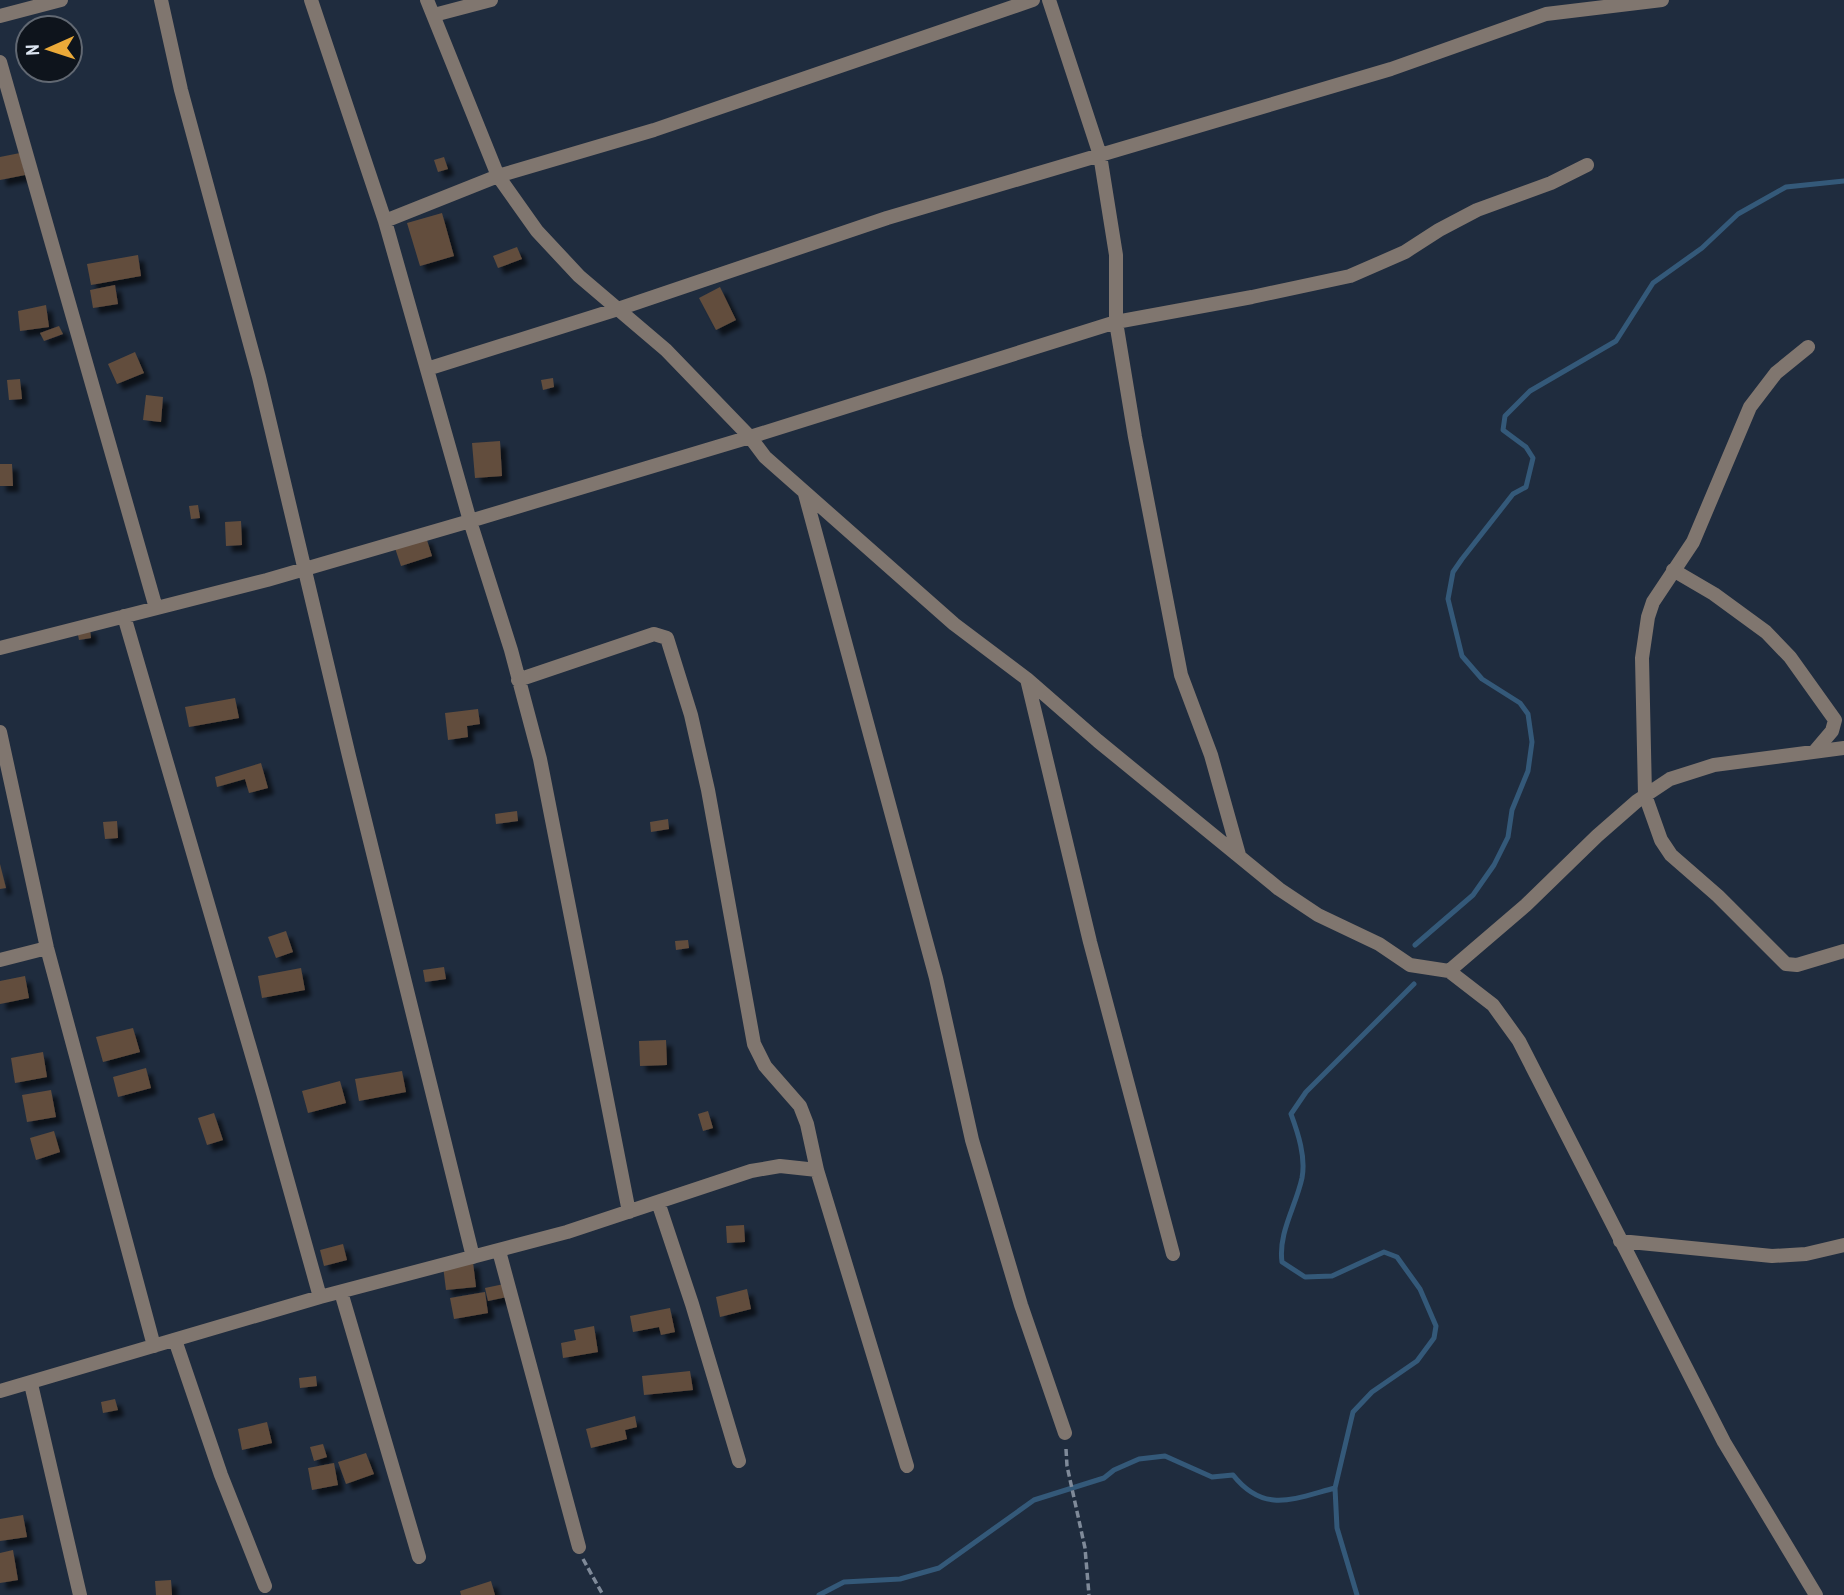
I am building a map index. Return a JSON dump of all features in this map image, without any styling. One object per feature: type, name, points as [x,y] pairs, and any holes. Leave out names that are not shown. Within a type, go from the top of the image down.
[{"type":"street","points":[[0,16],[61,0]]},
{"type":"street","points":[[161,0],[181,90],[258,377],[473,1257]]},
{"type":"street","points":[[311,0],[385,221],[470,521],[511,650],[540,759],[629,1212]]},
{"type":"street","points":[[427,0],[498,176],[537,231],[558,255],[666,350],[750,437],[765,457],[954,624],[1027,679],[1098,741],[1279,889],[1318,915],[1379,944],[1410,965],[1449,971],[1493,1005],[1519,1041],[1724,1442],[1816,1595]]},
{"type":"street","points":[[434,15],[491,0]]},
{"type":"street","points":[[385,221],[498,176],[654,130],[1033,0]]},
{"type":"street","points":[[1049,0],[1100,155],[1116,256],[1116,322],[1135,437],[1181,675],[1211,755],[1239,855]]},
{"type":"street","points":[[427,369],[618,309],[887,218],[1391,69],[1546,14],[1662,0]]},
{"type":"street","points":[[0,62],[156,608]]},
{"type":"street","points":[[0,648],[304,569],[470,521],[750,437],[1116,322],[1252,298],[1350,276],[1405,252],[1477,210],[1551,183],[1587,165]]},
{"type":"street","points":[[1808,347],[1776,373],[1750,407],[1693,542],[1653,602],[1644,638],[1642,676],[1645,795],[1666,849],[1786,964],[1797,965],[1844,951]]},
{"type":"street","points":[[805,494],[936,978],[972,1140],[1021,1306],[1065,1433]]},
{"type":"street","points":[[1673,570],[1746,617],[1766,632],[1790,657],[1835,720],[1832,732],[1815,751]]},
{"type":"street","points":[[124,616],[320,1297]]},
{"type":"street","points":[[518,680],[654,634],[667,638],[691,715],[708,790],[754,1044],[765,1066],[800,1106],[807,1124],[817,1170],[907,1466]]},
{"type":"street","points":[[1027,679],[1090,942],[1173,1254]]},
{"type":"street","points":[[0,732],[47,948],[154,1346]]},
{"type":"street","points":[[1449,971],[1526,905],[1597,836],[1645,795],[1670,779],[1714,765],[1844,748]]},
{"type":"street","points":[[0,960],[47,948]]},
{"type":"street","points":[[0,1391],[320,1297],[499,1251],[764,1168],[796,1166],[817,1170]]},
{"type":"street","points":[[658,1202],[739,1461]]},
{"type":"street","points":[[1620,1241],[1772,1256],[1806,1254],[1844,1245]]},
{"type":"street","points":[[499,1251],[579,1547]]},
{"type":"street","points":[[341,1292],[419,1557]]},
{"type":"street","points":[[175,1340],[221,1475],[265,1586]]},
{"type":"street","points":[[31,1384],[80,1595]]},
{"type":"path","points":[[1065,1433],[1067,1466],[1085,1548],[1089,1595]]},
{"type":"path","points":[[579,1547],[591,1576],[603,1595]]},
{"type":"building","points":[[20,153],[25,175],[0,180],[0,157]]},
{"type":"building","points":[[444,157],[448,169],[438,172],[434,160]]},
{"type":"building","points":[[442,213],[454,256],[420,266],[407,223]]},
{"type":"building","points":[[517,247],[522,259],[498,268],[493,256]]},
{"type":"building","points":[[138,255],[141,276],[91,285],[87,264]]},
{"type":"building","points":[[115,285],[118,304],[93,308],[90,290]]},
{"type":"building","points":[[720,287],[736,320],[716,330],[699,298]]},
{"type":"building","points":[[46,305],[49,327],[20,331],[18,311]]},
{"type":"building","points":[[59,326],[63,334],[44,341],[40,333]]},
{"type":"building","points":[[135,352],[144,373],[117,384],[108,364]]},
{"type":"building","points":[[553,378],[554,387],[543,390],[541,380]]},
{"type":"building","points":[[20,379],[22,399],[9,400],[7,380]]},
{"type":"building","points":[[146,395],[163,397],[161,422],[143,420]]},
{"type":"building","points":[[500,441],[502,476],[475,478],[472,443]]},
{"type":"building","points":[[0,464],[12,464],[13,486],[0,486]]},
{"type":"building","points":[[198,505],[200,518],[191,519],[189,506]]},
{"type":"building","points":[[241,521],[242,545],[226,546],[225,522]]},
{"type":"building","points":[[426,537],[432,556],[401,566],[395,548]]},
{"type":"building","points":[[90,628],[91,638],[79,640],[77,630]]},
{"type":"building","points":[[235,698],[239,718],[189,727],[185,707]]},
{"type":"building","points":[[478,709],[480,724],[467,726],[468,737],[448,740],[445,713]]},
{"type":"building","points":[[261,763],[268,788],[249,793],[245,779],[217,787],[215,777]]},
{"type":"building","points":[[517,811],[518,821],[496,824],[495,814]]},
{"type":"building","points":[[668,819],[669,829],[651,832],[650,822]]},
{"type":"building","points":[[117,821],[118,838],[105,839],[103,822]]},
{"type":"building","points":[[0,864],[6,888],[0,889]]},
{"type":"building","points":[[286,931],[293,952],[276,958],[268,937]]},
{"type":"building","points":[[688,940],[689,948],[676,950],[675,941]]},
{"type":"building","points":[[444,967],[446,979],[425,982],[423,970]]},
{"type":"building","points":[[301,968],[305,990],[262,998],[258,976]]},
{"type":"building","points":[[25,976],[29,998],[0,1004],[0,981]]},
{"type":"building","points":[[133,1028],[140,1052],[103,1062],[96,1037]]},
{"type":"building","points":[[666,1040],[667,1065],[640,1066],[639,1041]]},
{"type":"building","points":[[43,1052],[47,1077],[15,1083],[11,1058]]},
{"type":"building","points":[[146,1068],[151,1088],[118,1097],[113,1077]]},
{"type":"building","points":[[402,1071],[406,1092],[359,1101],[355,1079]]},
{"type":"building","points":[[340,1081],[346,1103],[308,1113],[302,1091]]},
{"type":"building","points":[[51,1090],[56,1117],[27,1122],[22,1095]]},
{"type":"building","points":[[708,1111],[713,1128],[703,1131],[698,1114]]},
{"type":"building","points":[[214,1113],[223,1140],[207,1145],[198,1118]]},
{"type":"building","points":[[54,1131],[60,1152],[36,1160],[30,1138]]},
{"type":"building","points":[[744,1225],[745,1242],[727,1243],[726,1226]]},
{"type":"building","points":[[343,1244],[347,1260],[324,1266],[320,1250]]},
{"type":"building","points":[[473,1262],[476,1287],[446,1290],[443,1266]]},
{"type":"building","points":[[504,1284],[507,1297],[488,1301],[485,1288]]},
{"type":"building","points":[[747,1289],[751,1309],[720,1317],[716,1297]]},
{"type":"building","points":[[485,1292],[488,1313],[454,1319],[450,1298]]},
{"type":"building","points":[[670,1308],[675,1332],[661,1335],[659,1327],[633,1332],[630,1316]]},
{"type":"building","points":[[594,1326],[598,1352],[563,1358],[561,1343],[576,1340],[574,1330]]},
{"type":"building","points":[[690,1371],[693,1390],[644,1395],[642,1376]]},
{"type":"building","points":[[316,1376],[317,1386],[300,1388],[299,1378]]},
{"type":"building","points":[[115,1399],[118,1410],[103,1413],[101,1402]]},
{"type":"building","points":[[635,1416],[637,1427],[625,1430],[627,1439],[591,1448],[586,1429]]},
{"type":"building","points":[[267,1422],[272,1443],[242,1450],[238,1429]]},
{"type":"building","points":[[323,1444],[327,1457],[314,1461],[310,1447]]},
{"type":"building","points":[[366,1453],[374,1474],[346,1484],[338,1462]]},
{"type":"building","points":[[334,1463],[338,1485],[312,1490],[308,1468]]},
{"type":"building","points":[[23,1515],[27,1537],[0,1541],[0,1519]]},
{"type":"building","points":[[13,1550],[18,1580],[0,1583],[0,1553]]},
{"type":"building","points":[[171,1580],[172,1595],[156,1595],[155,1581]]},
{"type":"building","points":[[491,1581],[495,1595],[461,1595],[460,1591]]},
{"type":"waterway","points":[[1415,945],[1473,895],[1494,865],[1508,837],[1512,810],[1528,771],[1532,742],[1528,714],[1520,703],[1482,679],[1462,656],[1448,599],[1453,572],[1462,559],[1513,494],[1526,487],[1533,458],[1526,447],[1503,430],[1505,416],[1530,391],[1616,341],[1653,283],[1702,248],[1738,214],[1786,187],[1844,181]]},
{"type":"waterway","points":[[1357,1595],[1337,1528],[1335,1488],[1353,1412],[1372,1392],[1417,1361],[1434,1338],[1436,1326],[1420,1289],[1397,1257],[1384,1252],[1332,1276],[1305,1277],[1282,1262],[1285,1230],[1303,1170],[1301,1145],[1291,1114],[1306,1092],[1414,984]]},
{"type":"waterway","points":[[819,1595],[844,1582],[900,1579],[939,1568],[1034,1500],[1104,1478],[1114,1470],[1139,1459],[1165,1456],[1212,1477],[1233,1475],[1256,1495],[1268,1499],[1292,1499],[1335,1488]]}]
